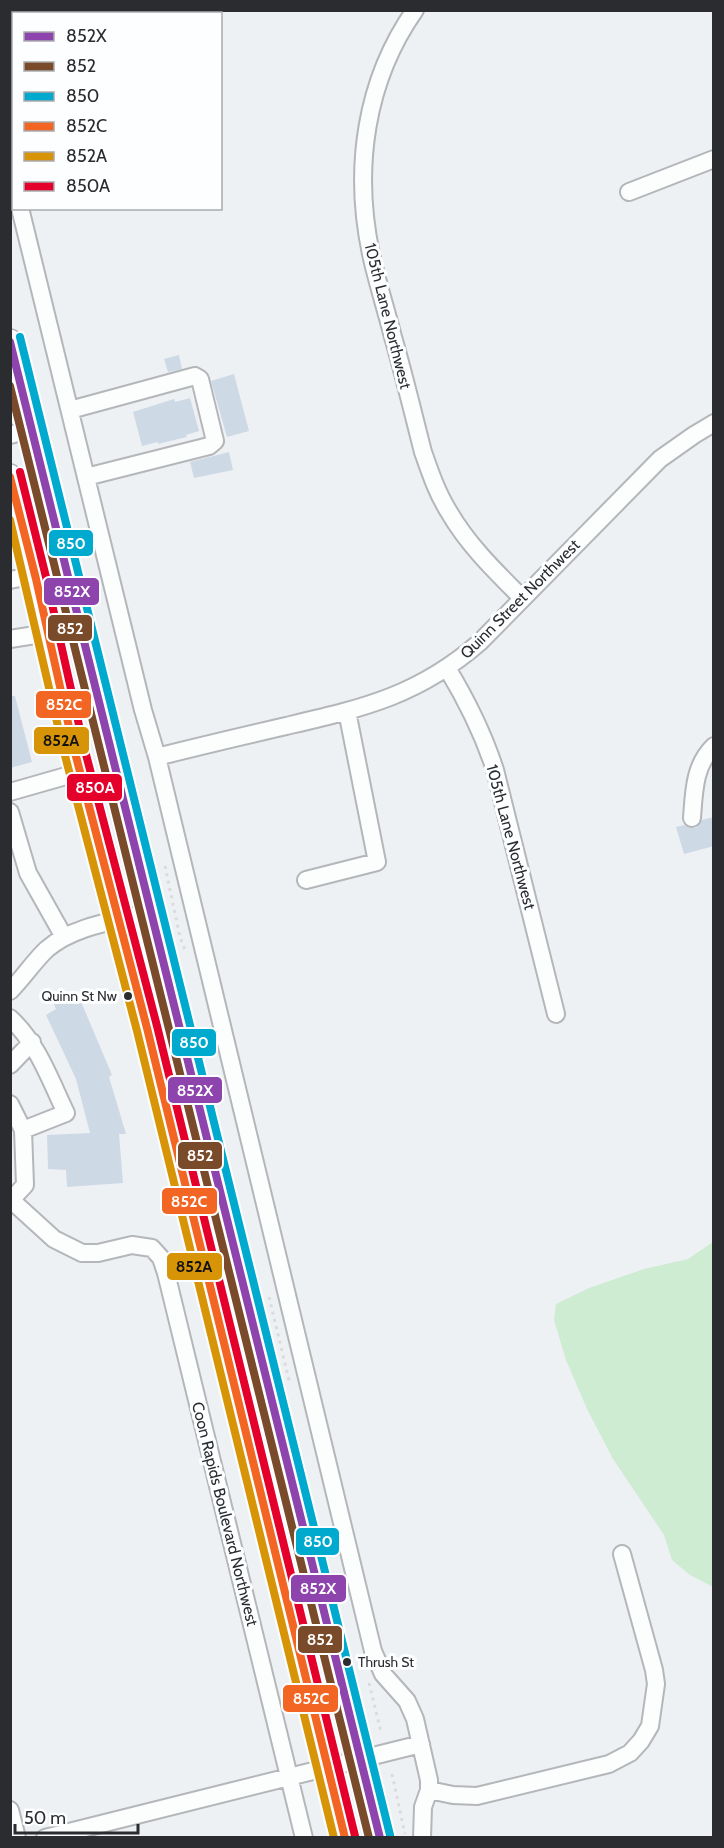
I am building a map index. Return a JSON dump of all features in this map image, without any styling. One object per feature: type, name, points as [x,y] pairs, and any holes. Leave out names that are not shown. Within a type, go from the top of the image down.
[{"type":"main road","points":[[10,340],[380,1838]]},
{"type":"main road","points":[[10,475],[80,772],[155,1062],[345,1838]]},
{"type":"street","name":"105th Lane Northwest","points":[[415,10],[392,48],[374,96],[366,130],[363,179],[371,253],[423,452],[434,482],[449,512],[466,537],[484,560],[522,598]]},
{"type":"street","points":[[629,192],[714,159]]},
{"type":"street","points":[[20,210],[143,710],[157,757],[373,1651],[383,1674],[412,1709],[421,1744],[429,1780],[429,1790],[423,1807],[422,1838]]},
{"type":"street","points":[[70,410],[195,376],[200,379],[215,441],[209,446],[86,477]]},
{"type":"street","name":"Quinn Street Northwest","points":[[157,757],[347,711],[396,695],[447,668],[480,642],[660,459],[714,423]]},
{"type":"street","points":[[10,435],[32,429]]},
{"type":"street","points":[[10,580],[35,575]]},
{"type":"street","points":[[10,639],[48,633]]},
{"type":"street","name":"105th Lane Northwest","points":[[447,668],[477,721],[495,770],[556,1014]]},
{"type":"street","points":[[306,880],[377,862],[347,711]]},
{"type":"street","points":[[692,818],[696,775],[714,746]]},
{"type":"street","points":[[11,791],[80,772]]},
{"type":"street","points":[[10,812],[28,873],[64,937]]},
{"type":"street","points":[[10,991],[47,950],[64,937],[152,912]]},
{"type":"street","points":[[10,1018],[24,1030],[32,1042],[66,1113],[23,1130]]},
{"type":"street","points":[[10,1065],[32,1042]]},
{"type":"street","points":[[10,1104],[23,1130],[25,1185],[11,1200]]},
{"type":"street","name":"Coon Rapids Boulevard Northwest","points":[[11,1200],[54,1239],[82,1253],[98,1253],[132,1245],[152,1248],[160,1258],[304,1838]]},
{"type":"street","points":[[429,1790],[453,1795],[477,1796],[609,1764],[630,1753],[641,1741],[650,1726],[656,1684],[622,1554]]},
{"type":"street","points":[[45,1838],[421,1744]]},
{"type":"street","points":[[10,1810],[17,1838]]},
{"type":"path","points":[[392,1774],[406,1838]]},
{"type":"green space","points":[[713,1242],[714,1587],[690,1575],[672,1560],[664,1535],[613,1459],[587,1409],[566,1360],[554,1320],[556,1304],[589,1288],[644,1269],[688,1259]]},
{"type":"building","points":[[179,355],[182,369],[168,372],[164,359]]},
{"type":"building","points":[[234,374],[249,431],[227,437],[211,381]]},
{"type":"building","points":[[190,398],[199,431],[186,435],[187,437],[142,446],[133,412],[174,399],[175,402]]},
{"type":"building","points":[[229,452],[233,470],[194,478],[190,462]]},
{"type":"building","points":[[10,696],[15,696],[32,762],[10,768]]},
{"type":"building","points":[[714,817],[714,846],[684,854],[676,827],[684,825],[696,828],[702,820]]},
{"type":"building","points":[[77,992],[112,1075],[109,1077],[126,1134],[119,1134],[123,1183],[67,1187],[66,1170],[48,1169],[47,1135],[90,1133],[76,1079],[46,1015],[56,1009],[54,1004]]},
{"type":"transit line","name":"850","points":[[20,337],[390,1835]]},
{"type":"transit line","name":"852X","points":[[10,342],[380,1838]]},
{"type":"transit line","name":"852","points":[[10,386],[369,1838]]},
{"type":"transit line","name":"850A","points":[[20,472],[83,743],[157,1026],[355,1836]]},
{"type":"transit line","name":"852C","points":[[10,477],[36,579],[73,745],[147,1028],[345,1838]]},
{"type":"transit line","name":"852A","points":[[10,520],[63,748],[137,1031],[334,1838]]},
{"type":"place","name":"Quinn St Nw","points":[[128,996]]},
{"type":"place","name":"Thrush St","points":[[347,1662]]}]
